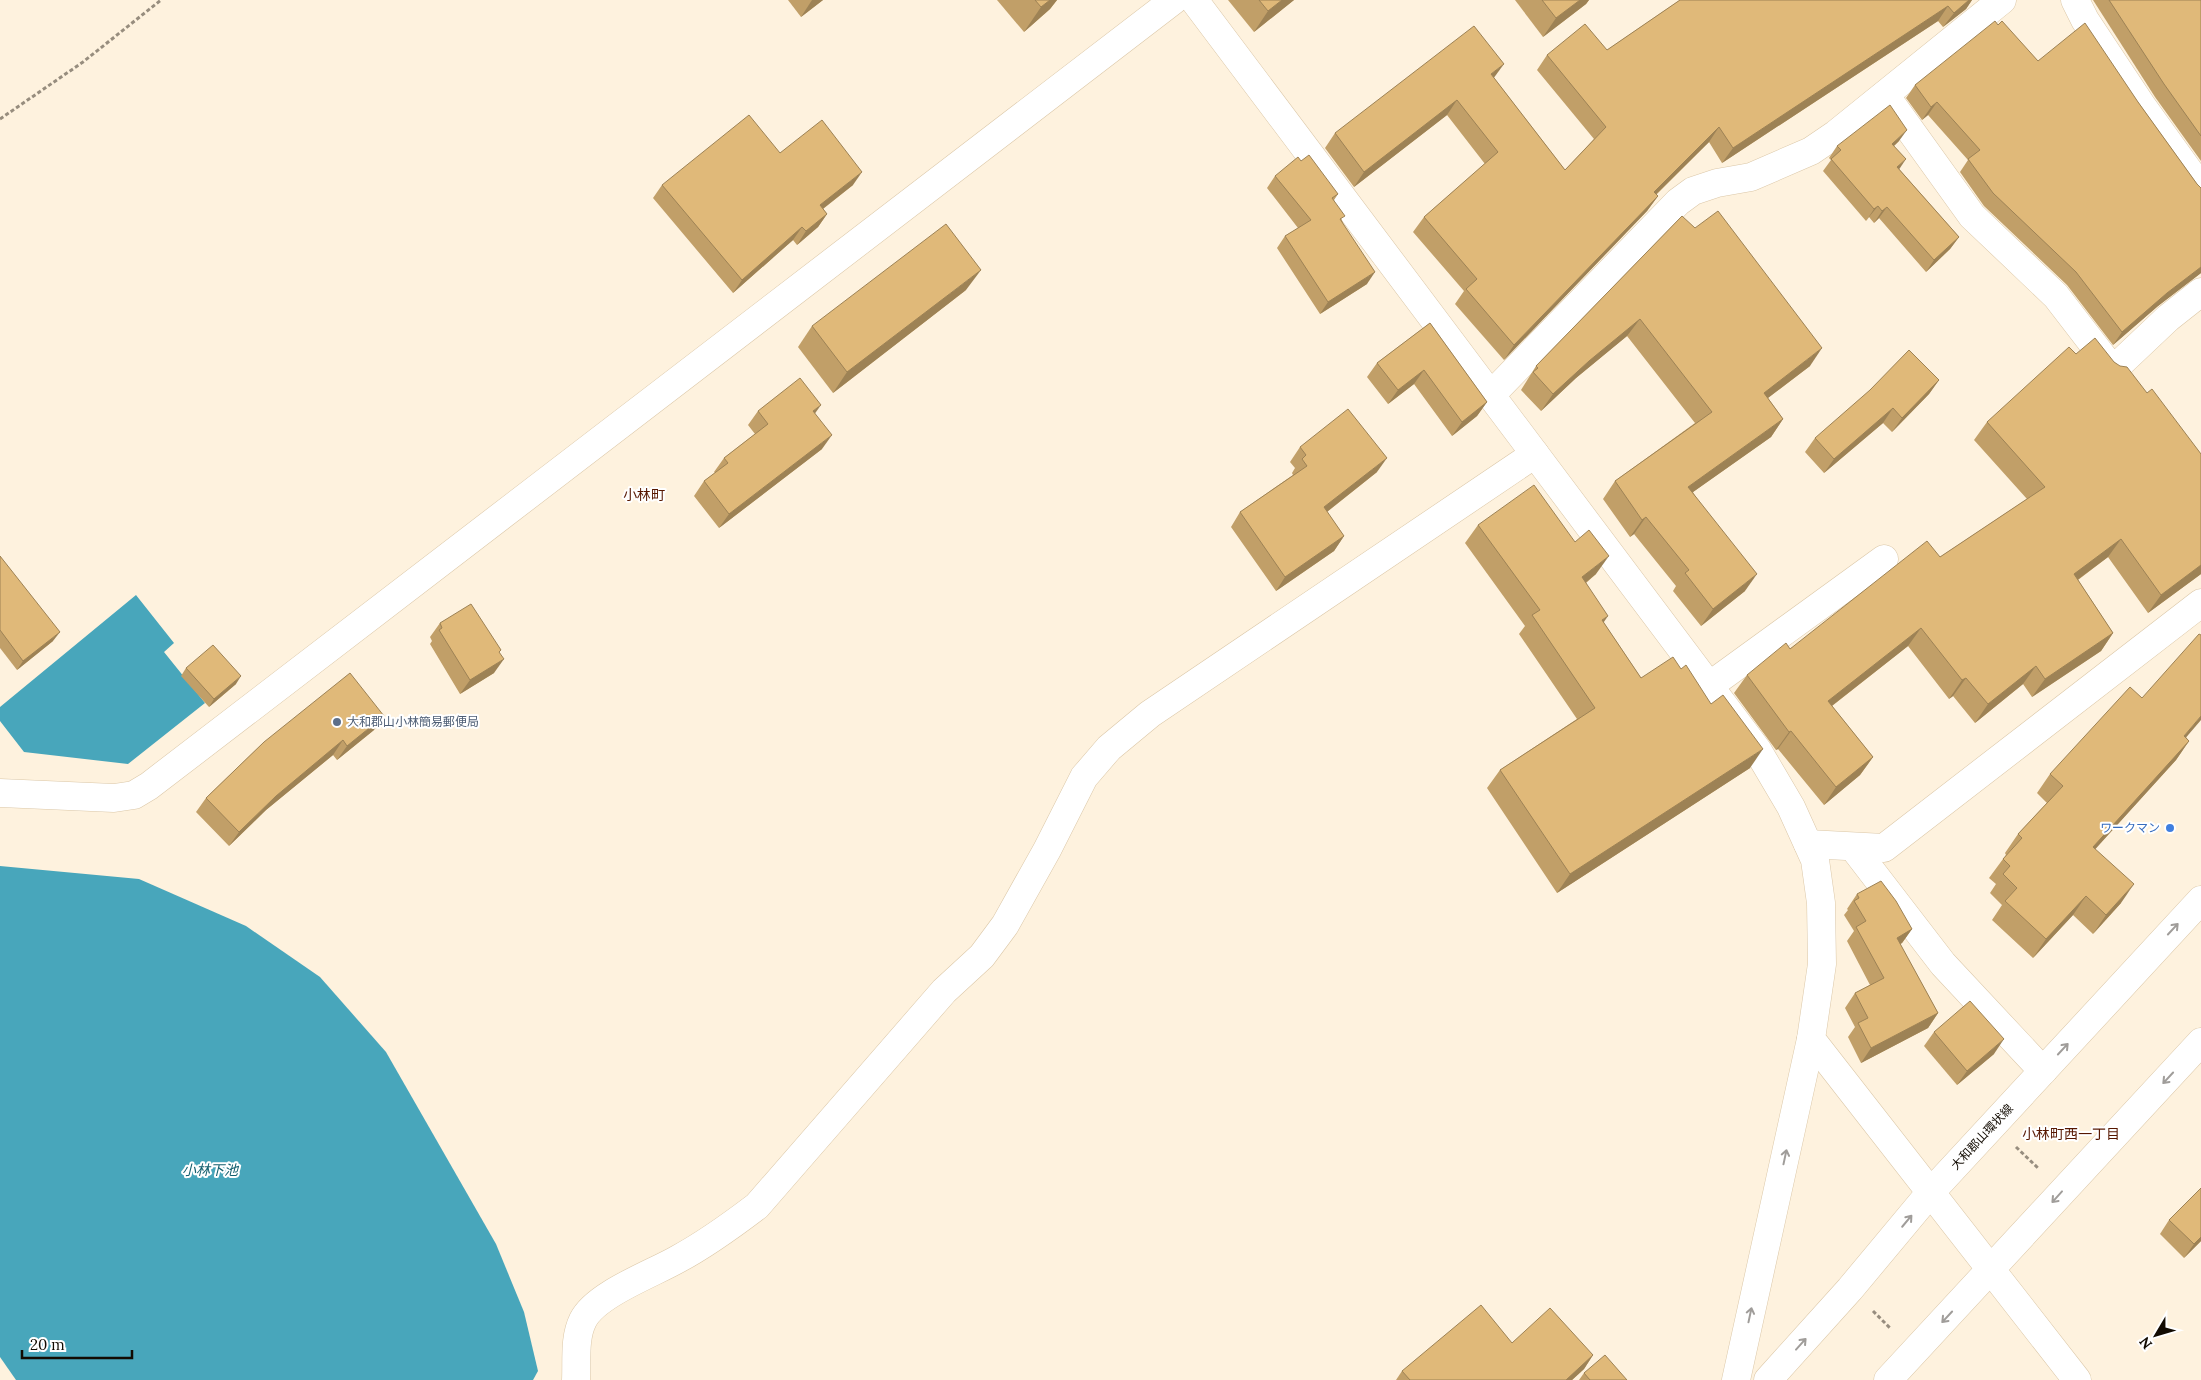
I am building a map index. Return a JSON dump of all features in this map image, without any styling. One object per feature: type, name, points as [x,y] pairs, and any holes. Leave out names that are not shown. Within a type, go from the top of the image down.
[{"type":"street","points":[[0,792],[114,798],[134,795],[149,786],[1174,0]]},
{"type":"street","points":[[1194,0],[1758,751],[1791,807],[1815,860],[1821,903],[1822,964],[1811,1039],[1736,1380]]},
{"type":"street","points":[[1490,394],[1678,202],[1693,191],[1717,183],[1752,176],[1811,151],[1885,95],[2002,0]]},
{"type":"street","points":[[2075,0],[2085,20],[2142,106],[2201,188]]},
{"type":"street","points":[[1885,95],[1972,216],[2056,296],[2113,370],[2168,318],[2201,292]]},
{"type":"street","points":[[576,1380],[577,1337],[584,1318],[603,1299],[631,1282],[677,1260],[720,1234],[757,1206],[944,991],[982,956],[1005,925],[1047,850],[1084,776],[1109,748],[1150,714],[1535,454]]},
{"type":"street","points":[[1709,686],[1884,560]]},
{"type":"street","points":[[1808,844],[1884,848],[2201,604]]},
{"type":"street","points":[[1853,847],[1943,964],[2043,1071]]},
{"type":"street","name":"大和郡山環状線","points":[[1768,1380],[1850,1290],[1930,1193],[2201,900]]},
{"type":"street","points":[[1811,1039],[2077,1380]]},
{"type":"street","points":[[1888,1380],[2201,1042]]},
{"type":"path","points":[[0,119],[83,62],[160,0]]},
{"type":"path","points":[[2015,1146],[2040,1170]]},
{"type":"path","points":[[1869,1308],[1893,1330]]},
{"type":"water","points":[[136,595],[174,643],[164,652],[205,703],[128,764],[24,752],[0,721],[0,707]]},
{"type":"water","name":"小林下池","points":[[0,866],[139,879],[246,926],[320,977],[386,1052],[496,1244],[524,1312],[538,1371],[533,1380],[16,1380],[0,1357]]},
{"type":"building","points":[[1035,0],[1050,0],[1041,7]]},
{"type":"building","points":[[1259,0],[1282,0],[1268,11]]},
{"type":"building","points":[[1542,0],[1580,0],[1556,18]]},
{"type":"building","points":[[1680,0],[1969,0],[1954,13],[1948,6],[1733,148],[1719,127],[1654,192],[1658,196],[1514,345],[1466,289],[1477,279],[1424,217],[1498,152],[1457,100],[1364,172],[1335,133],[1474,26],[1504,64],[1491,74],[1565,170],[1606,127],[1547,55],[1585,24],[1607,50]]},
{"type":"building","points":[[2109,0],[2201,0],[2201,136],[2164,84]]},
{"type":"building","points":[[1995,21],[1998,25],[2002,21],[2038,61],[2085,23],[2138,102],[2201,188],[2201,267],[2167,293],[2122,332],[2076,272],[1993,193],[1968,159],[1980,150],[1937,102],[1931,107],[1915,85]]},
{"type":"building","points":[[1890,105],[1907,130],[1892,144],[1906,159],[1897,167],[1959,237],[1934,260],[1887,207],[1882,211],[1878,206],[1874,209],[1831,159],[1841,150],[1837,146]]},
{"type":"building","points":[[749,115],[780,153],[822,120],[862,172],[820,205],[827,214],[806,231],[802,227],[742,280],[662,185]]},
{"type":"building","points":[[1309,155],[1338,194],[1332,198],[1345,216],[1340,219],[1375,272],[1328,302],[1285,236],[1311,220],[1275,176],[1298,157],[1301,161]]},
{"type":"building","points":[[1718,211],[1822,348],[1764,393],[1783,419],[1688,487],[1757,574],[1713,609],[1685,573],[1689,570],[1646,517],[1642,520],[1615,481],[1712,412],[1640,319],[1553,394],[1533,372],[1538,368],[1536,366],[1682,216],[1695,228]]},
{"type":"building","points":[[946,224],[981,270],[847,372],[812,326]]},
{"type":"building","points":[[1430,323],[1487,402],[1462,422],[1424,370],[1398,390],[1377,363]]},
{"type":"building","points":[[2095,338],[2114,362],[2120,366],[2127,367],[2147,393],[2152,389],[2201,454],[2201,565],[2161,595],[2121,539],[2074,574],[2113,633],[2045,679],[2036,666],[1988,704],[1966,678],[1962,680],[1921,628],[1828,701],[1873,757],[1836,787],[1791,731],[1789,732],[1747,675],[1786,643],[1790,649],[1927,541],[1940,557],[2045,487],[1987,422],[2069,347],[2076,354]]},
{"type":"building","points":[[1909,350],[1939,380],[1902,418],[1893,408],[1834,459],[1815,438],[1870,390]]},
{"type":"building","points":[[800,378],[821,405],[813,411],[832,435],[729,514],[704,481],[728,463],[724,458],[768,424],[758,411]]},
{"type":"building","points":[[1348,409],[1387,458],[1324,507],[1344,536],[1285,577],[1240,512],[1307,466],[1302,459],[1306,455],[1300,447]]},
{"type":"building","points":[[1534,485],[1575,542],[1589,530],[1609,556],[1582,577],[1608,616],[1602,620],[1641,678],[1673,657],[1681,669],[1686,665],[1711,704],[1723,695],[1763,749],[1570,874],[1500,770],[1595,708],[1532,615],[1540,610],[1478,525]]},
{"type":"building","points":[[0,556],[60,632],[23,661],[0,630]]},
{"type":"building","points":[[471,604],[501,650],[499,652],[504,659],[470,680],[439,630],[442,628],[440,623]]},
{"type":"building","points":[[2199,634],[2201,635],[2201,716],[2184,736],[2189,741],[2093,847],[2134,884],[2106,915],[2086,896],[2046,939],[2005,901],[2017,888],[2003,874],[2010,866],[2003,859],[2022,838],[2018,834],[2063,786],[2050,774],[2130,687],[2142,698]]},
{"type":"building","points":[[213,645],[241,676],[214,699],[186,668]]},
{"type":"building","points":[[350,673],[384,716],[347,746],[343,740],[276,796],[239,832],[206,798],[264,742]]},
{"type":"building","points":[[1881,881],[1896,901],[1912,929],[1897,938],[1938,1013],[1871,1048],[1858,1023],[1868,1018],[1855,993],[1884,978],[1856,927],[1866,921],[1854,901],[1859,898],[1857,894]]},
{"type":"building","points":[[1970,1001],[2004,1039],[1967,1071],[1934,1032]]},
{"type":"building","points":[[2201,1188],[2201,1237],[2194,1244],[2169,1220]]},
{"type":"building","points":[[1481,1305],[1512,1343],[1550,1308],[1593,1355],[1566,1380],[1410,1380],[1402,1371]]},
{"type":"building","points":[[1605,1355],[1627,1380],[1590,1380],[1584,1373]]},
{"type":"place","name":"大和郡山小林簡易郵便局","points":[[337,722]]},
{"type":"place","name":"ワークマン","points":[[2170,828]]},
{"type":"district","name":"小林町","points":[[644,495]]},
{"type":"district","name":"小林町西一丁目","points":[[2071,1134]]}]
